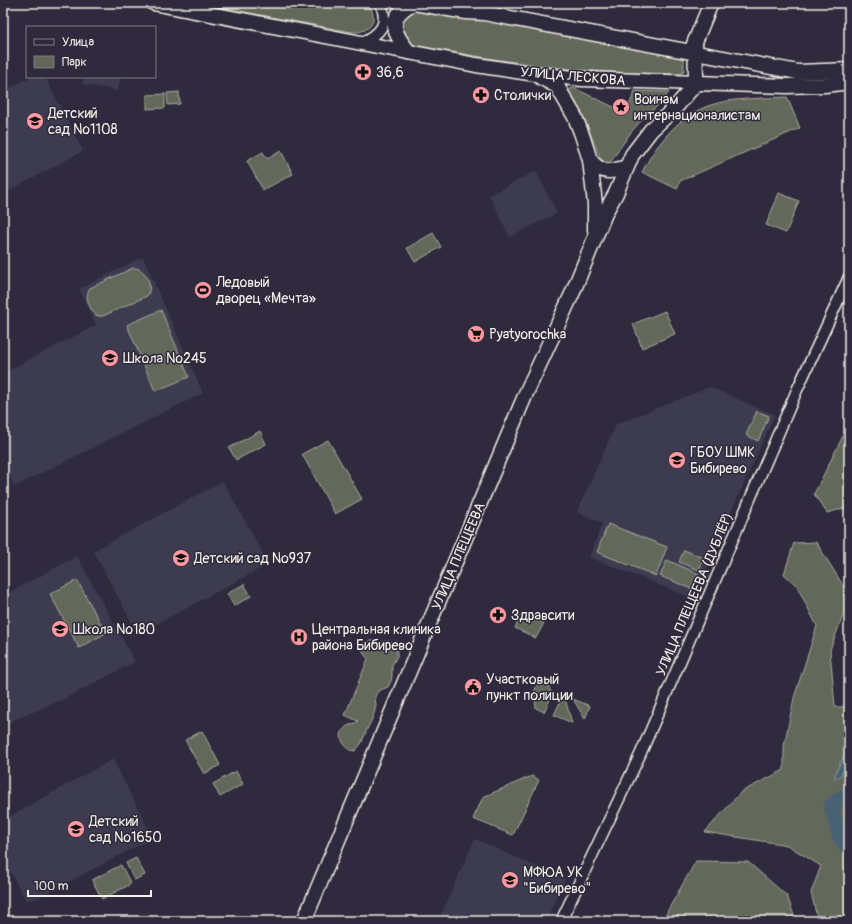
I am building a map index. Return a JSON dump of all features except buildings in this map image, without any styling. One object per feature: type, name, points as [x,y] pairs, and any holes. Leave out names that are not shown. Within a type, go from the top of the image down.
[{"type":"main road","name":"УЛИЦА ЛЕСКОВА","points":[[153,3],[409,52],[536,74],[582,78],[787,86],[849,82]]},
{"type":"main road","points":[[409,52],[397,36],[394,25],[398,15],[407,6],[413,3],[466,12],[484,13],[694,49],[777,69],[798,72],[849,70]]},
{"type":"main road","points":[[694,49],[711,3]]},
{"type":"main road","name":"УЛИЦА ПЛЕЩЕЕВА","points":[[304,921],[530,384],[572,294],[595,236],[632,155],[647,135],[675,108],[692,88],[696,76],[694,49]]},
{"type":"main road","name":"УЛИЦА ПЛЕЩЕЕВА","points":[[536,74],[556,86],[560,91],[574,117],[590,160],[595,204],[595,236]]},
{"type":"main road","points":[[590,160],[599,169],[608,172],[627,167]]},
{"type":"street","points":[[361,43],[373,37],[380,31],[384,20],[384,11],[380,3]]},
{"type":"street","name":"УЛИЦА ПЛЕЩЕЕВА (ДУБЛЁР)","points":[[561,921],[640,755],[797,390],[849,277]]},
{"type":"shaded area","name":"Детский сад №1108","points":[[28,78],[46,78],[83,151],[3,194],[3,92]]},
{"type":"shaded area","points":[[84,78],[121,78],[118,91],[82,84]]},
{"type":"shaded area","points":[[536,171],[557,213],[510,237],[489,195]]},
{"type":"shaded area","name":"Школа №245","points":[[143,257],[203,393],[14,487],[3,462],[3,373],[96,325],[79,289]]},
{"type":"shaded area","name":"ГБОУ ШМК Бибирево","points":[[710,387],[775,415],[694,599],[589,557],[602,523],[577,512],[616,424]]},
{"type":"shaded area","name":"Детский сад №937","points":[[223,481],[269,564],[138,634],[93,551]]},
{"type":"shaded area","name":"Школа №180","points":[[77,556],[135,662],[66,698],[3,725],[3,596]]},
{"type":"shaded area","name":"Детский сад №1650","points":[[113,759],[153,838],[38,898],[26,901],[3,858],[3,820]]},
{"type":"shaded area","name":"МФЮА УК \"Бибирево\"","points":[[475,839],[565,879],[546,921],[438,921]]},
{"type":"green space","points":[[197,3],[368,3],[373,14],[373,19],[372,24],[369,27],[359,32],[352,32]]},
{"type":"green space","points":[[416,6],[684,58],[684,72],[679,74],[626,73],[558,68],[408,44],[402,39],[401,17]]},
{"type":"green space","points":[[574,88],[626,113],[635,91],[669,92],[634,129],[610,163],[604,163],[599,155],[581,112],[567,90]]},
{"type":"green space","points":[[179,92],[180,104],[168,105],[167,93]]},
{"type":"green space","points":[[165,94],[165,108],[147,109],[147,95]]},
{"type":"green space","points":[[787,97],[800,128],[680,181],[677,189],[642,172],[656,148],[676,126],[689,115],[718,103],[734,100]]},
{"type":"green space","points":[[281,151],[293,174],[263,190],[247,161],[263,152],[267,159]]},
{"type":"green space","points":[[779,193],[799,201],[786,233],[766,225]]},
{"type":"green space","points":[[433,233],[441,247],[415,262],[407,248]]},
{"type":"green space","points":[[133,268],[142,271],[148,278],[150,288],[147,296],[103,316],[96,315],[91,309],[87,298],[90,288]]},
{"type":"green space","points":[[161,310],[189,377],[155,391],[127,325]]},
{"type":"green space","points":[[665,311],[675,334],[642,348],[633,324]]},
{"type":"green space","points":[[757,411],[769,416],[758,441],[746,435]]},
{"type":"green space","points":[[849,424],[849,507],[827,513],[814,494]]},
{"type":"green space","points":[[260,431],[266,444],[236,460],[229,448]]},
{"type":"green space","points":[[328,440],[362,499],[335,514],[302,454]]},
{"type":"green space","points":[[608,524],[667,547],[656,576],[597,552]]},
{"type":"green space","points":[[816,542],[844,587],[844,613],[830,650],[835,707],[843,707],[849,697],[849,921],[818,921],[811,893],[821,866],[787,845],[705,832],[741,792],[784,770],[784,746],[794,698],[817,626],[797,586],[784,574],[794,543]]},
{"type":"green space","points":[[684,550],[704,558],[699,570],[679,562]]},
{"type":"green space","points":[[667,560],[699,574],[692,589],[660,576]]},
{"type":"green space","points":[[77,580],[106,633],[79,648],[50,594]]},
{"type":"green space","points":[[244,584],[251,596],[234,606],[227,594]]},
{"type":"green space","points":[[522,613],[544,623],[536,638],[515,628]]},
{"type":"green space","points":[[369,641],[378,643],[388,641],[393,642],[397,646],[397,656],[392,665],[391,681],[388,687],[378,691],[375,696],[376,706],[373,717],[361,744],[355,751],[347,748],[341,736],[346,727],[358,721],[345,715],[368,659],[362,648],[364,644]]},
{"type":"green space","points":[[540,678],[546,680],[552,695],[544,712],[536,708],[534,692]]},
{"type":"green space","points":[[562,698],[565,699],[572,723],[554,715]]},
{"type":"green space","points":[[573,699],[590,706],[585,719]]},
{"type":"green space","points":[[202,731],[220,765],[204,774],[185,740]]},
{"type":"green space","points":[[236,771],[243,784],[220,797],[213,784]]},
{"type":"green space","points":[[532,776],[539,780],[513,835],[473,819],[483,797]]},
{"type":"green space","points":[[136,858],[145,875],[134,880],[126,863]]},
{"type":"green space","points":[[696,861],[748,862],[787,896],[796,921],[663,921]]},
{"type":"green space","points":[[121,865],[131,884],[102,899],[92,880]]},
{"type":"water","points":[[849,736],[847,764],[836,780],[835,774],[847,749]]},
{"type":"waterway","points":[[849,796],[842,797],[831,806],[840,838],[849,849]]},
{"type":"place","name":"36,6","points":[[363,72]]},
{"type":"place","name":"Столички","points":[[481,95]]},
{"type":"place","name":"Воинам интернационалистам","points":[[621,107]]},
{"type":"place","name":"Детский сад №1108","points":[[35,121]]},
{"type":"place","name":"Ледовый дворец «Мечта»","points":[[203,290]]},
{"type":"place","name":"Pyatyorochka","points":[[476,334]]},
{"type":"place","name":"Школа №245","points":[[110,358]]},
{"type":"place","name":"ГБОУ ШМК Бибирево","points":[[677,460]]},
{"type":"place","name":"Детский сад №937","points":[[181,558]]},
{"type":"place","name":"Здравсити","points":[[498,615]]},
{"type":"place","name":"Школа №180","points":[[60,629]]},
{"type":"place","name":"Центральная клиника района Бибирево","points":[[299,637]]},
{"type":"place","name":"Участковый пункт полиции","points":[[473,687]]},
{"type":"place","name":"Детский сад №1650","points":[[76,829]]},
{"type":"place","name":"МФЮА УК \"Бибирево\"","points":[[510,880]]}]
